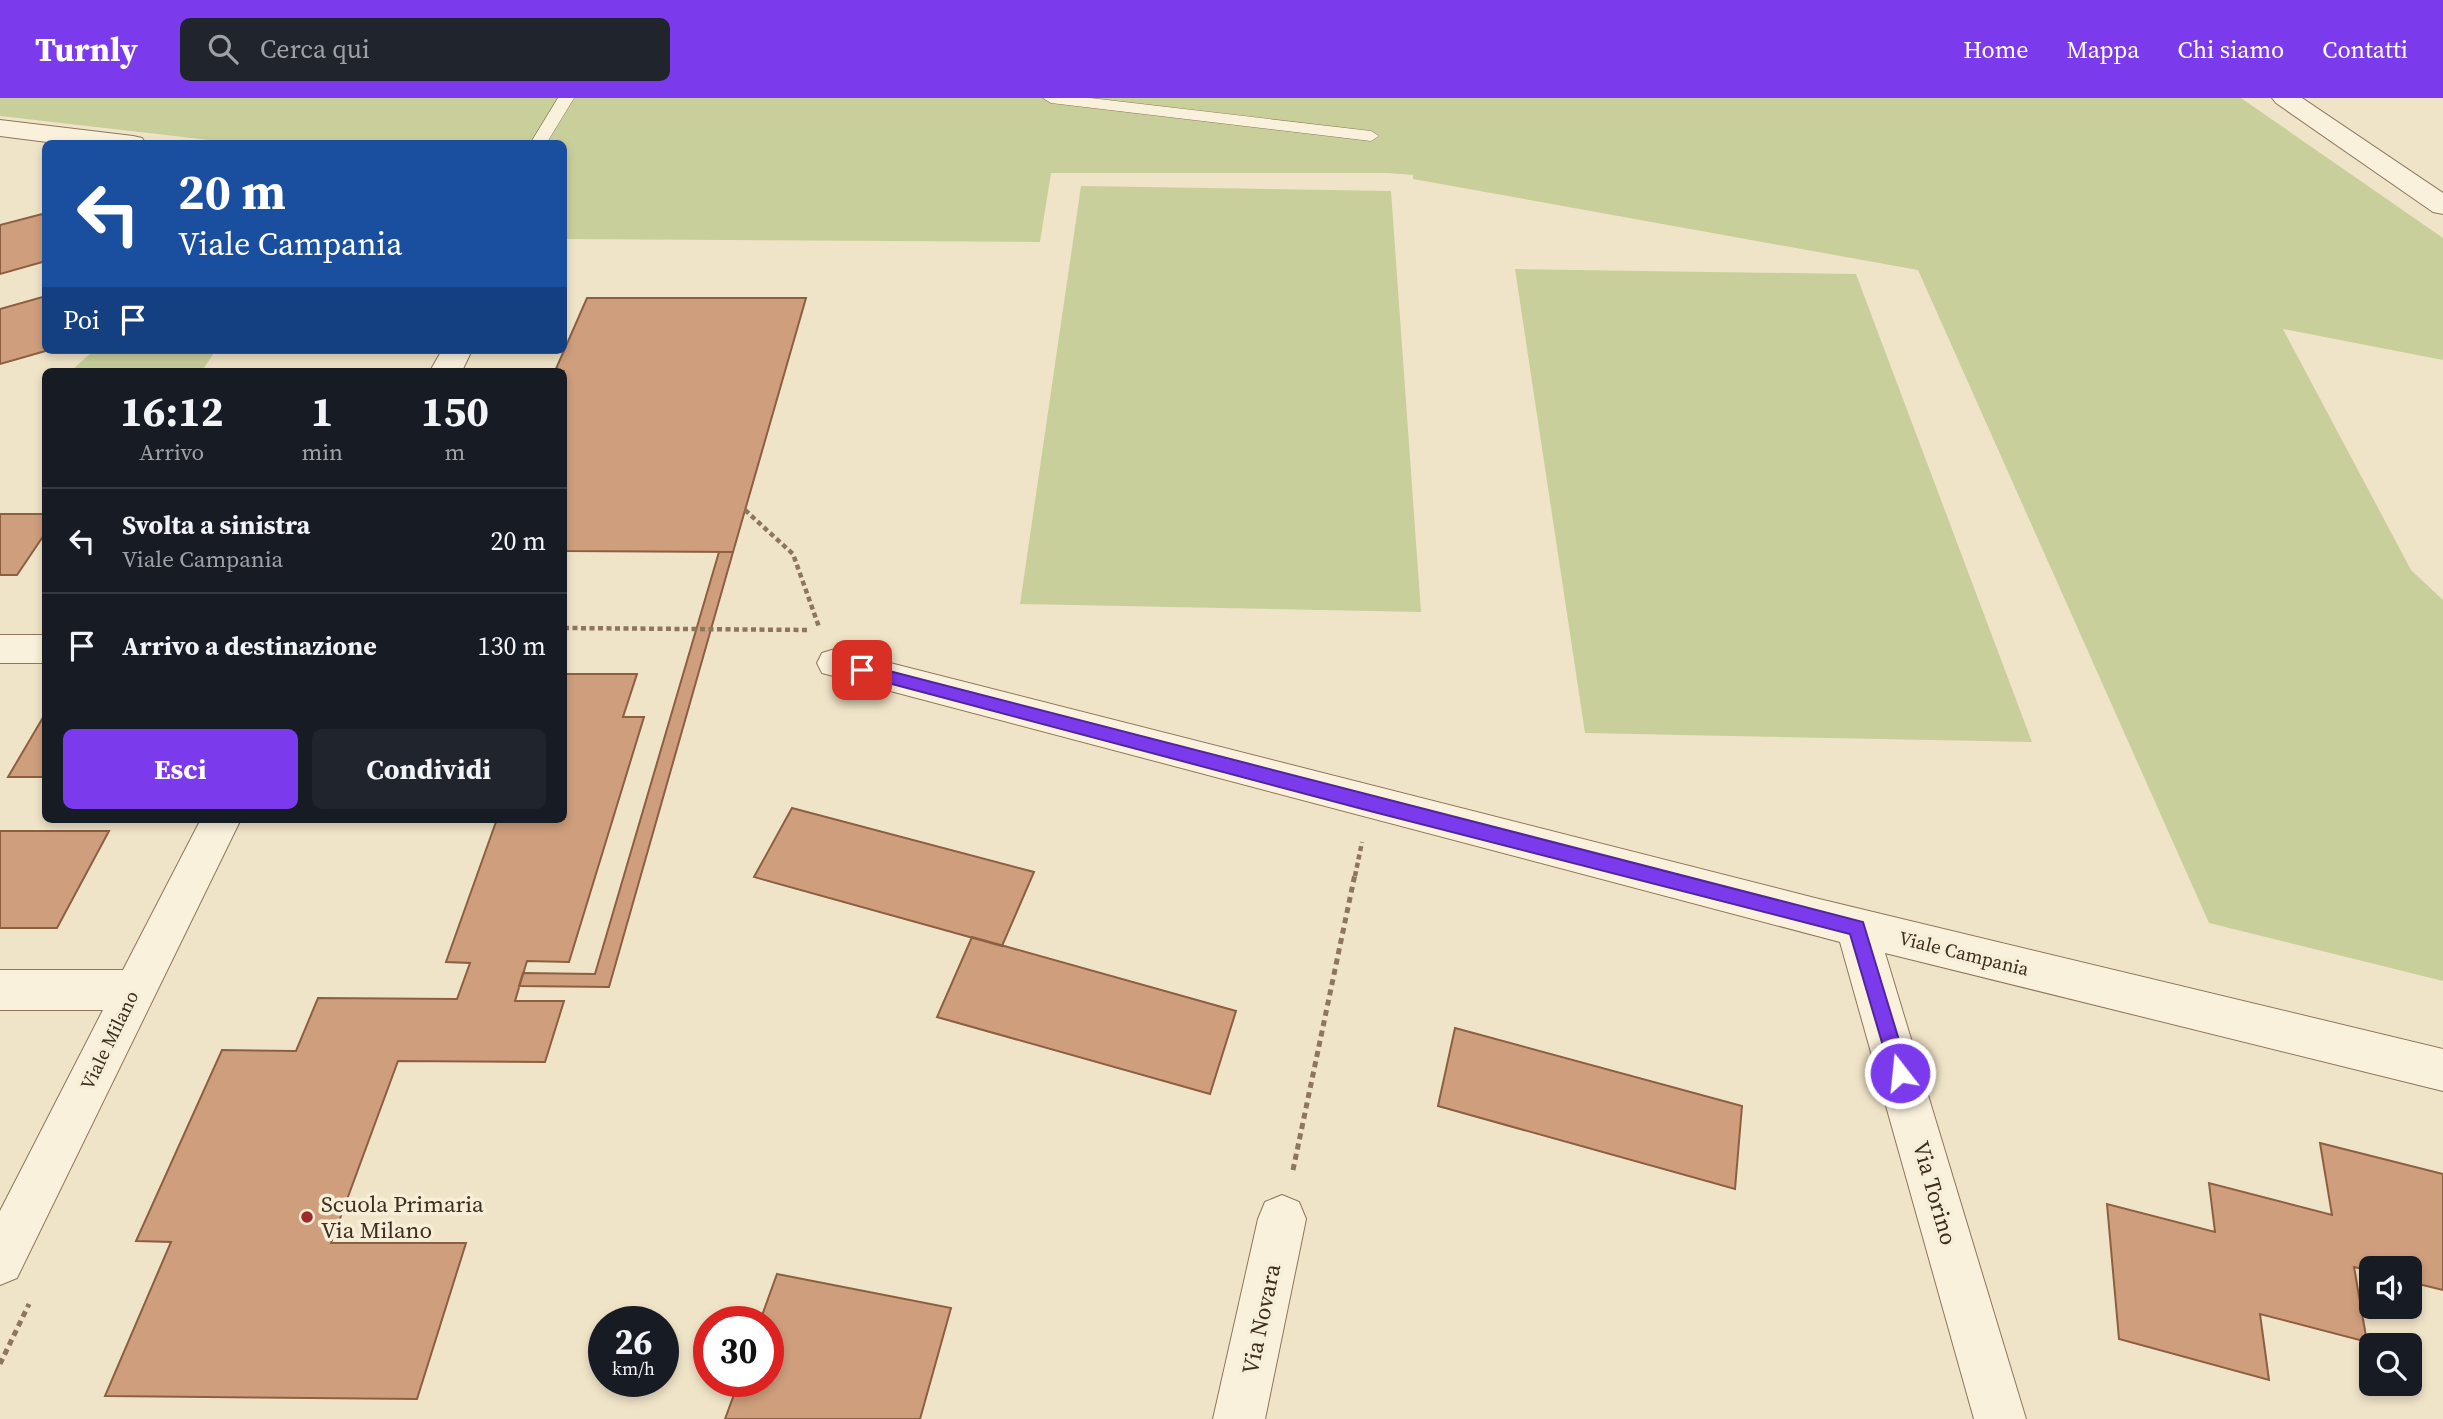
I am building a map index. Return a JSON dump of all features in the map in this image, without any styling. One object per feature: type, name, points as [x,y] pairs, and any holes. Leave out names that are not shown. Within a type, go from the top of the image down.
[{"type":"street","points":[[2285,98],[2443,206]]},
{"type":"street","points":[[0,128],[100,140]]},
{"type":"street","points":[[0,649],[42,649]]},
{"type":"street","name":"Viale Campania","points":[[835,663],[1370,804],[1857,928],[2443,1070]]},
{"type":"street","name":"Viale Milano","points":[[0,1261],[218,823]]},
{"type":"street","name":"Via Torino","points":[[1857,928],[2000,1419]]},
{"type":"street","points":[[0,990],[133,990]]},
{"type":"street","name":"Via Novara","points":[[1239,1419],[1282,1219]]},
{"type":"lane","points":[[540,140],[566,98]]},
{"type":"lane","points":[[1054,98],[1371,136]]},
{"type":"path","points":[[567,628],[821,630],[793,554],[745,510]]},
{"type":"path","points":[[1282,1219],[1370,804]]},
{"type":"green space","points":[[0,98],[2241,98],[2443,238],[2443,360],[2283,329],[2411,570],[2443,600],[2443,981],[2209,923],[1918,270],[1413,179],[1413,175],[1388,173],[1051,173],[1040,242],[567,239],[567,140],[209,140],[0,116]]},
{"type":"green space","points":[[1081,186],[1391,191],[1421,612],[1020,604]]},
{"type":"green space","points":[[1515,269],[1856,274],[2032,742],[1585,733]]},
{"type":"green space","points":[[90,354],[213,354],[204,368],[74,368]]},
{"type":"building","points":[[42,214],[42,262],[0,274],[0,225]]},
{"type":"building","points":[[42,297],[42,352],[0,364],[0,309]]},
{"type":"building","points":[[587,298],[806,298],[733,552],[567,551],[567,368],[556,368],[562,354],[567,354],[567,344]]},
{"type":"building","points":[[0,514],[42,514],[42,538],[17,575],[0,575]]},
{"type":"building","points":[[719,552],[733,552],[609,987],[519,986],[523,973],[595,974]]},
{"type":"building","points":[[567,674],[637,674],[623,717],[644,717],[569,962],[527,961],[515,1001],[564,1001],[545,1062],[398,1061],[331,1243],[466,1243],[417,1399],[105,1396],[171,1242],[136,1241],[222,1050],[296,1051],[318,998],[457,999],[470,963],[446,962],[496,823],[567,823]]},
{"type":"building","points":[[42,719],[42,777],[8,777]]},
{"type":"building","points":[[792,808],[1034,872],[1002,946],[754,877]]},
{"type":"building","points":[[0,831],[109,831],[57,928],[0,928]]},
{"type":"building","points":[[972,937],[1236,1011],[1210,1094],[937,1017]]},
{"type":"building","points":[[1455,1028],[1742,1106],[1735,1189],[1438,1106]]},
{"type":"building","points":[[2320,1143],[2443,1174],[2443,1290],[2422,1285],[2422,1256],[2359,1256],[2359,1268],[2354,1267],[2359,1296],[2359,1319],[2363,1319],[2365,1333],[2359,1333],[2359,1340],[2260,1314],[2269,1380],[2119,1339],[2107,1204],[2215,1232],[2209,1183],[2332,1215]]},
{"type":"building","points":[[777,1274],[951,1308],[920,1419],[725,1419],[733,1397],[784,1397],[784,1306],[765,1306]]},
{"type":"place","name":"Scuola Primaria Via Milano","points":[[307,1217]]},
{"type":"route","points":[[862,670],[1370,804],[1857,928],[1900,1073]]}]
